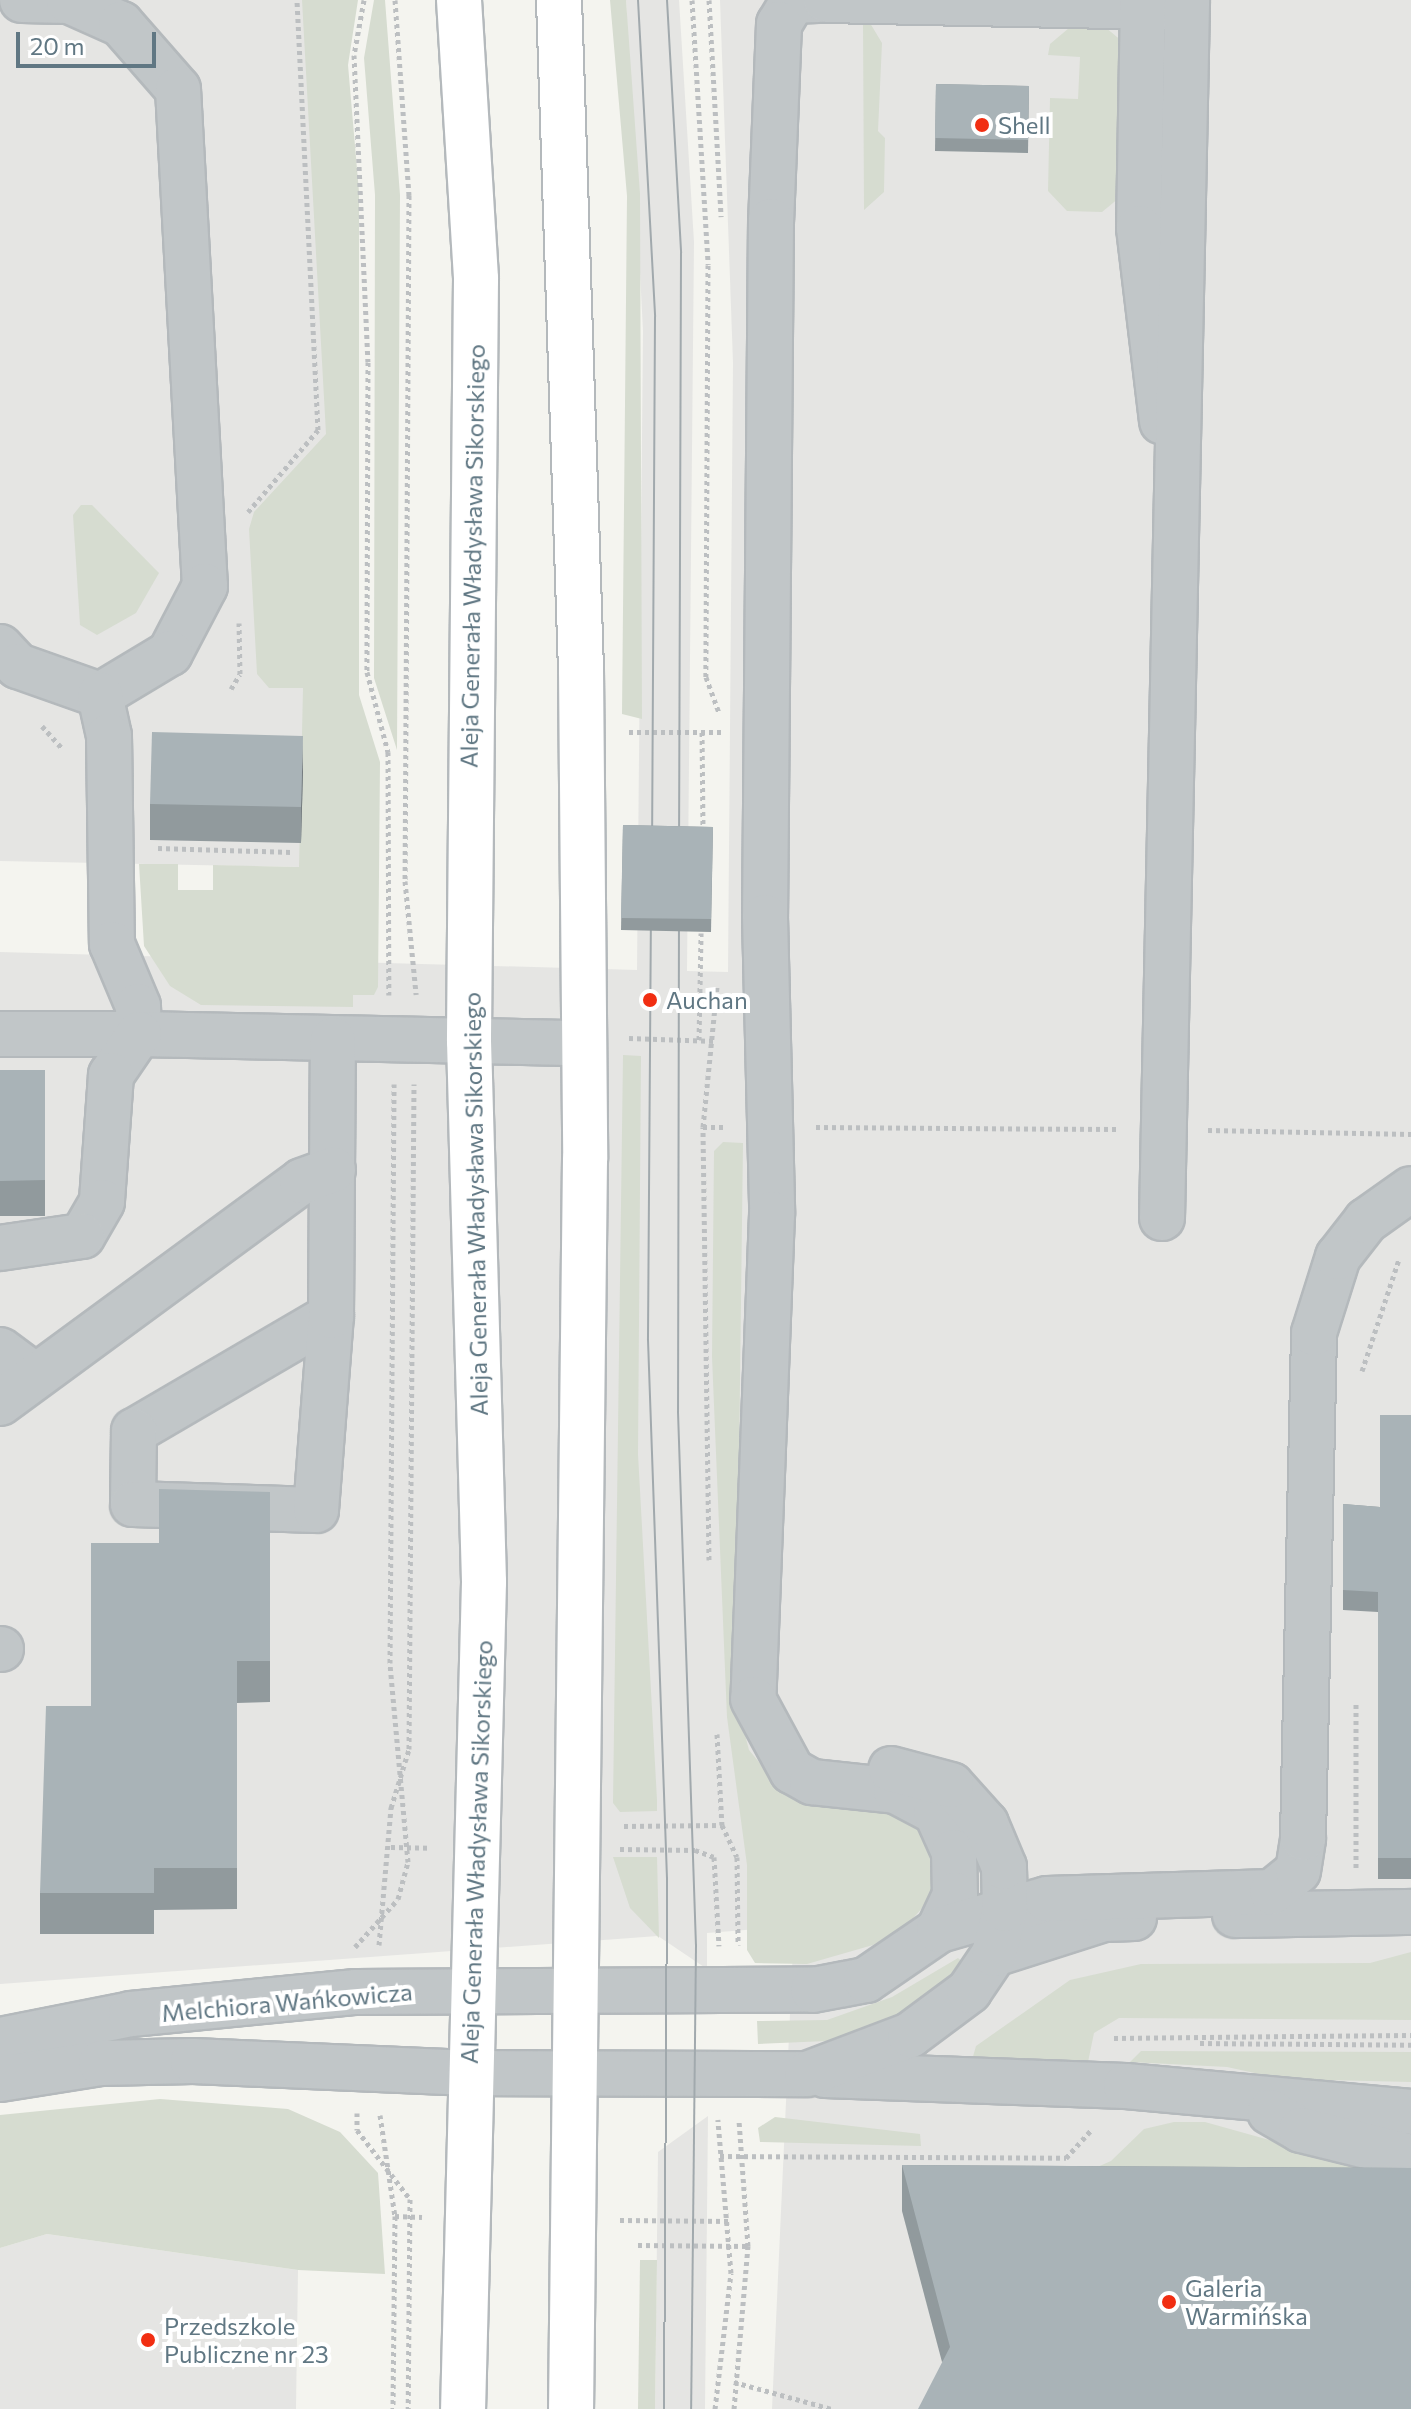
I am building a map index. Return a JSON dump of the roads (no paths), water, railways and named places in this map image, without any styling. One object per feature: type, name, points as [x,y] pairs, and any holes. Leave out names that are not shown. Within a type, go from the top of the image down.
[{"type":"main road","name":"Aleja Generała Władysława Sikorskiego","points":[[459,0],[476,279],[469,1041],[484,1582],[469,1990],[463,2409]]},
{"type":"main road","points":[[559,0],[581,670],[578,2075],[571,2409]]},
{"type":"street","points":[[22,0],[69,1],[121,24],[178,89],[205,586],[170,653],[100,695]]},
{"type":"street","points":[[818,0],[793,1],[779,24],[769,347],[769,1127],[753,1699],[770,1739],[792,1771],[812,1782],[896,1791],[936,1812],[954,1852],[955,1895],[939,1930]]},
{"type":"street","points":[[826,0],[1187,4],[1187,233],[1172,472],[1162,1218]]},
{"type":"street","points":[[1142,3],[1139,228],[1148,354],[1172,472]]},
{"type":"street","points":[[0,647],[18,666],[100,695]]},
{"type":"street","points":[[0,1248],[82,1236],[102,1202],[111,1075],[139,1034],[138,1006],[112,944],[109,736],[100,695]]},
{"type":"street","points":[[0,1034],[580,1043]]},
{"type":"street","points":[[331,1316],[134,1431],[133,1504],[316,1510],[331,1316],[333,1040]]},
{"type":"street","points":[[0,1403],[302,1181],[333,1170]]},
{"type":"street","name":"Melchiora Wańkowicza","points":[[0,2040],[131,2014],[356,1992],[813,1990],[866,1980],[939,1930],[1047,1899],[1272,1892],[1298,1871],[1314,1333],[1338,1257],[1366,1221],[1411,1189]]},
{"type":"street","points":[[0,1350],[35,1376]]},
{"type":"street","points":[[770,1739],[806,1761],[902,1770],[951,1785],[986,1824],[1004,1867],[1005,1909],[994,1954],[969,1991],[910,2035],[807,2074]]},
{"type":"street","points":[[994,1954],[1104,1919],[1411,1912]]},
{"type":"street","name":"Melchiora Wańkowicza","points":[[0,2079],[101,2063],[193,2061],[470,2073],[807,2074],[1247,2098],[1411,2112]]},
{"type":"street","points":[[1247,2098],[1301,2130],[1411,2157]]},
{"type":"tram line","points":[[638,0],[655,317],[652,847]]},
{"type":"tram line","points":[[667,0],[681,253],[679,849]]},
{"type":"tram line","points":[[651,907],[648,1340],[667,1878],[664,2409]]},
{"type":"tram line","points":[[679,909],[678,1412],[696,1945],[691,2409]]},
{"type":"place","name":"Shell","points":[[982,125]]},
{"type":"place","name":"Auchan","points":[[650,1000]]},
{"type":"place","name":"Galeria Warmińska","points":[[1169,2302]]},
{"type":"place","name":"Przedszkole Publiczne nr 23","points":[[148,2340]]}]
